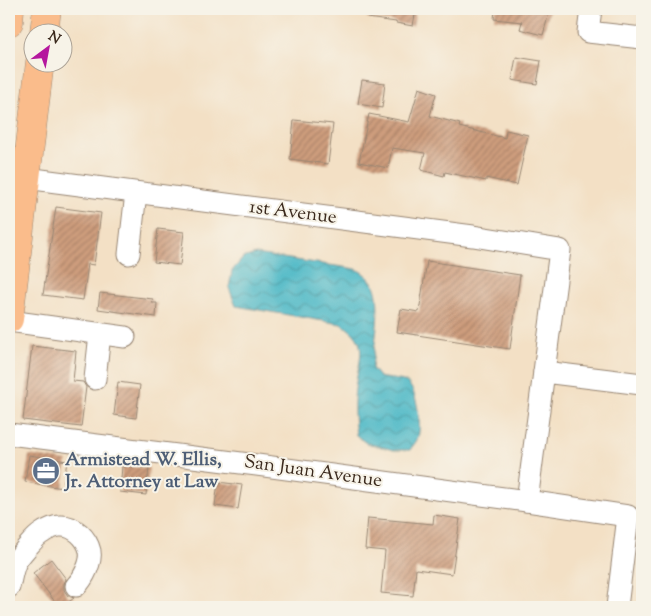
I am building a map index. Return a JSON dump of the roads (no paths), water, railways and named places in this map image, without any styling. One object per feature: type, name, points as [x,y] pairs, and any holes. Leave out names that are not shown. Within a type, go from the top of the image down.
[{"type":"main road","points":[[9,22],[10,9]]},
{"type":"main road","points":[[45,22],[47,9]]},
{"type":"main road","points":[[9,320],[39,72]]},
{"type":"street","points":[[591,9],[588,32],[642,38]]},
{"type":"street","name":"1st Avenue","points":[[26,178],[473,236],[560,250],[544,372]]},
{"type":"street","points":[[130,254],[136,193]]},
{"type":"street","points":[[9,320],[125,337]]},
{"type":"street","points":[[95,379],[100,334]]},
{"type":"street","points":[[527,501],[544,372],[642,384]]},
{"type":"street","name":"San Juan Avenue","points":[[9,434],[257,465],[628,516],[617,607]]},
{"type":"street","points":[[9,587],[15,563],[41,533],[59,526],[69,527],[78,531],[90,552],[87,569],[82,581],[76,586]]},
{"type":"water","points":[[256,254],[356,269],[370,279],[375,288],[378,305],[372,368],[379,377],[406,382],[413,392],[418,408],[419,432],[417,441],[410,450],[394,450],[366,443],[356,435],[354,401],[361,352],[357,338],[351,331],[341,324],[236,306],[229,288],[232,271],[243,258]]},
{"type":"place","name":"Armistead W. Ellis, Jr. Attorney at Law","points":[[46,471]]}]
